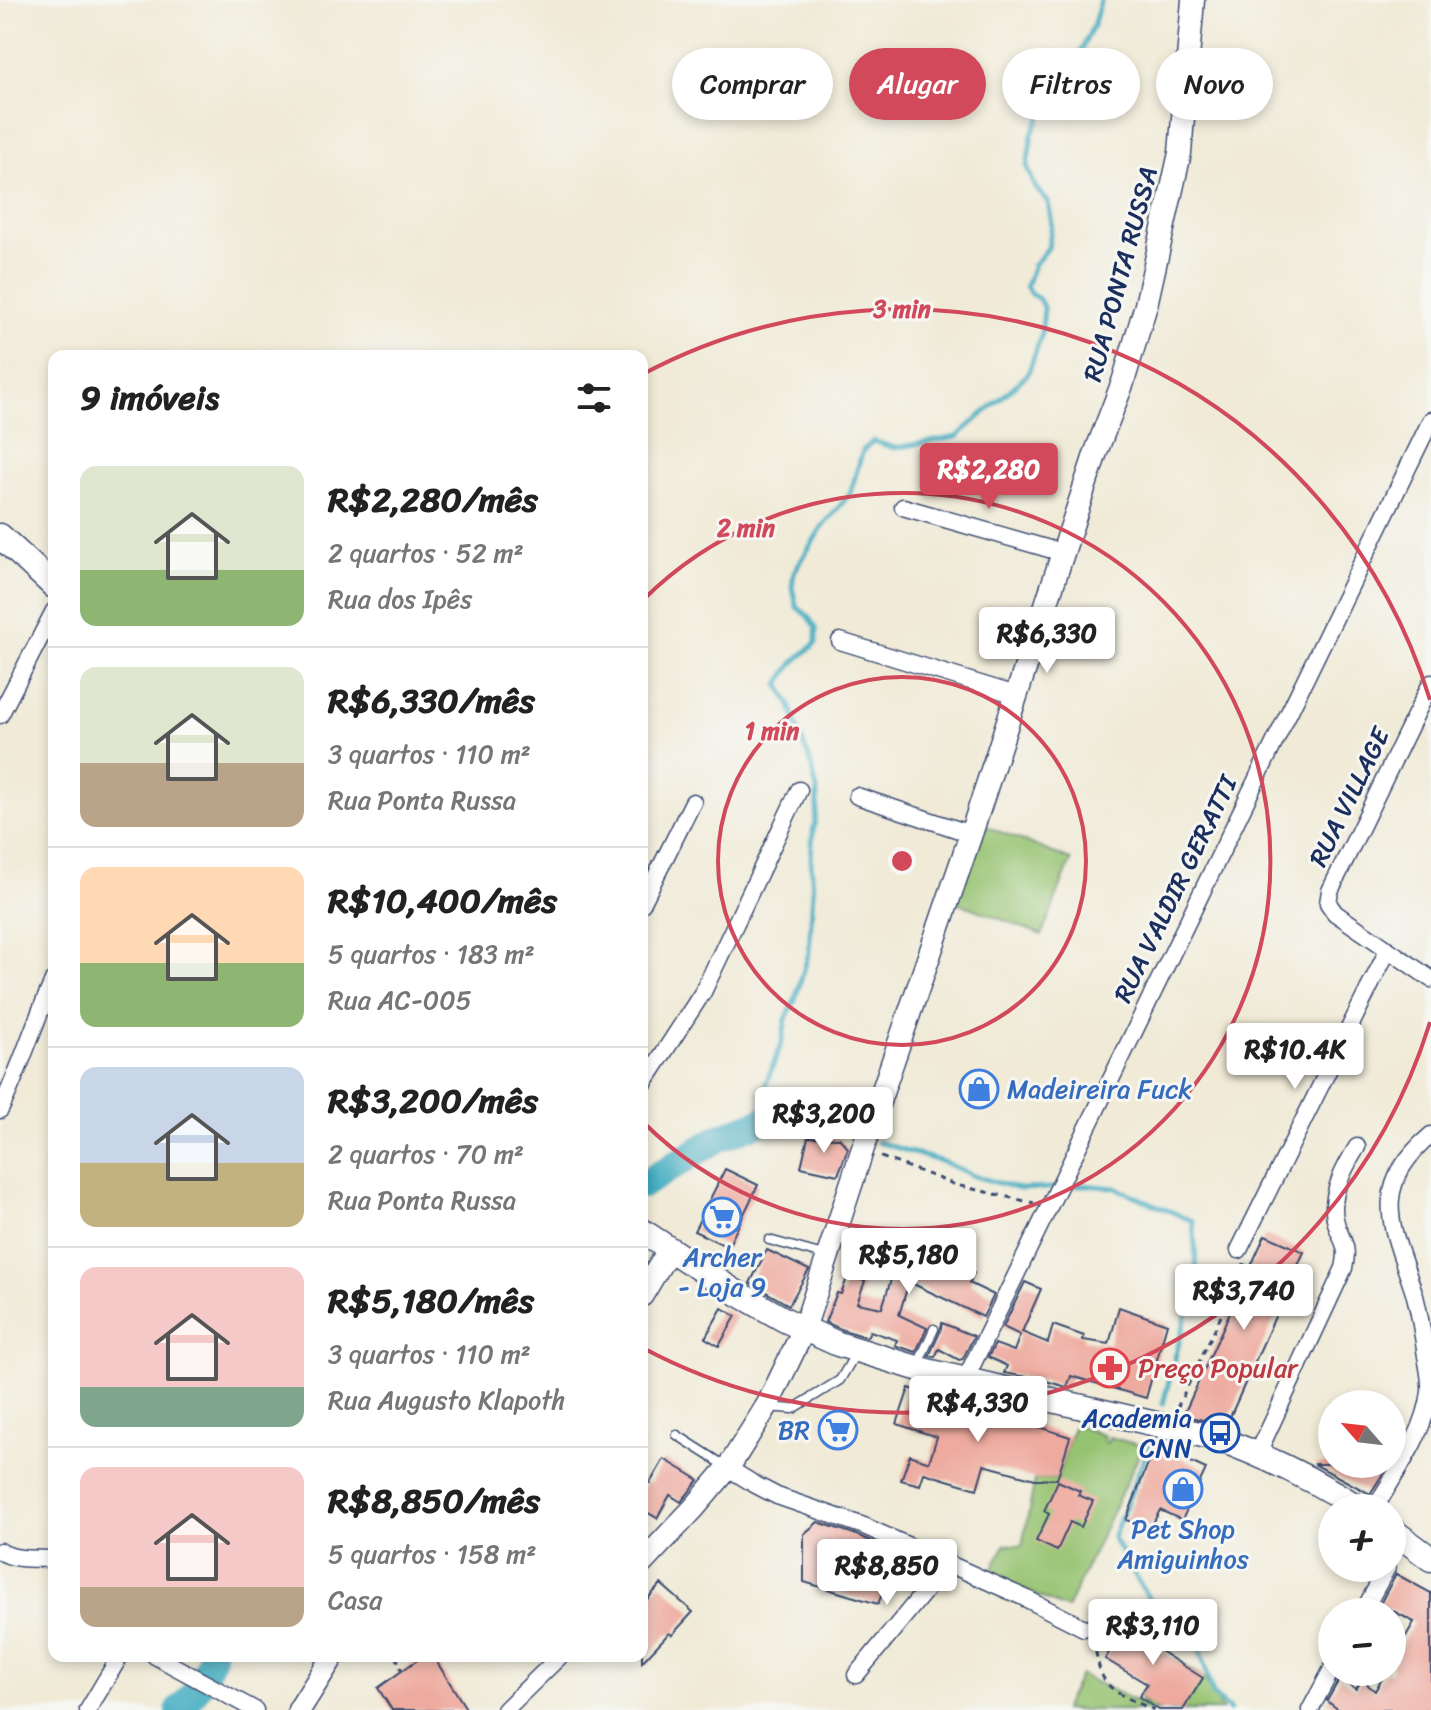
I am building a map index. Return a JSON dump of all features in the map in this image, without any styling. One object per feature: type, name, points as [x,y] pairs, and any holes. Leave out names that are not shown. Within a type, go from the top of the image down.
[{"type":"main road","points":[[0,536],[48,580]]},
{"type":"main road","points":[[648,1235],[732,1290],[804,1329],[857,1351],[965,1380],[1216,1438],[1258,1453],[1337,1494]]},
{"type":"main road","points":[[1406,1543],[1431,1559]]},
{"type":"street","name":"RUA PONTA RUSSA","points":[[648,1557],[728,1468],[767,1407],[804,1329],[1096,452],[1123,382],[1146,305],[1180,153],[1193,0]]},
{"type":"street","name":"RUA VALDIR GERATTI","points":[[965,1380],[1431,420]]},
{"type":"street","points":[[903,507],[1063,553]]},
{"type":"street","points":[[0,715],[48,623]]},
{"type":"street","points":[[840,641],[1016,695]]},
{"type":"street","name":"RUA VILLAGE","points":[[1431,683],[1330,891],[1328,903],[1335,913],[1431,979]]},
{"type":"street","points":[[648,1077],[703,992],[799,790]]},
{"type":"street","points":[[857,796],[971,834]]},
{"type":"street","points":[[648,892],[693,802]]},
{"type":"street","points":[[1239,1250],[1388,950]]},
{"type":"street","points":[[0,1110],[48,992]]},
{"type":"street","points":[[1383,1494],[1420,1426],[1431,1389],[1416,1300],[1390,1218],[1390,1201],[1400,1173],[1427,1141]]},
{"type":"street","points":[[1258,1453],[1344,1268],[1346,1245],[1336,1223],[1335,1198],[1347,1164],[1357,1147]]},
{"type":"street","points":[[648,1285],[669,1250]]},
{"type":"street","points":[[728,1468],[777,1496],[852,1522],[948,1563],[1084,1628]]},
{"type":"street","points":[[0,1551],[17,1557],[48,1559]]},
{"type":"street","points":[[856,1675],[948,1563]]},
{"type":"street","points":[[88,1710],[116,1662]]},
{"type":"street","points":[[166,1662],[255,1710]]},
{"type":"street","points":[[300,1710],[329,1662]]},
{"type":"street","points":[[505,1710],[554,1662]]},
{"type":"street","points":[[1310,1710],[1323,1686]]},
{"type":"lane","points":[[769,1240],[828,1256]]},
{"type":"lane","points":[[916,1368],[934,1329]]},
{"type":"lane","points":[[767,1407],[793,1409],[840,1380],[857,1351]]},
{"type":"lane","points":[[677,1435],[728,1468]]},
{"type":"path","points":[[862,1151],[956,1185],[1052,1201]]},
{"type":"path","points":[[1169,1427],[1244,1268],[1245,1258],[1239,1250]]},
{"type":"path","points":[[1084,1628],[1094,1641],[1106,1683],[1154,1710]]},
{"type":"path","points":[[398,1662],[402,1671]]},
{"type":"green space","points":[[983,825],[1071,860],[1042,935],[954,901]]},
{"type":"green space","points":[[1074,1424],[1105,1436],[1103,1441],[1107,1443],[1109,1437],[1143,1446],[1067,1609],[990,1575],[1005,1544],[1022,1546],[1035,1479],[1057,1479]]},
{"type":"green space","points":[[1165,1654],[1204,1678],[1223,1710],[1063,1710],[1080,1675],[1148,1707],[1139,1697]]},
{"type":"building","points":[[808,1137],[839,1138],[848,1148],[838,1175],[801,1167]]},
{"type":"building","name":"Archer - Loja 9","points":[[725,1169],[758,1185],[728,1247],[694,1231]]},
{"type":"building","points":[[1265,1235],[1304,1252],[1226,1426],[1184,1414]]},
{"type":"building","points":[[913,1241],[938,1255],[944,1242],[968,1254],[961,1267],[974,1273],[969,1283],[994,1295],[983,1317],[909,1282],[899,1315],[927,1328],[916,1352],[895,1345],[897,1340],[870,1331],[867,1337],[825,1322],[848,1276],[865,1281],[857,1303],[882,1308],[894,1270],[897,1271]]},
{"type":"building","points":[[767,1250],[809,1270],[789,1305],[750,1283]]},
{"type":"building","points":[[1025,1282],[1041,1289],[1022,1332],[1048,1343],[1053,1325],[1084,1336],[1083,1340],[1109,1344],[1119,1307],[1167,1324],[1146,1398],[1071,1376],[1067,1387],[1004,1373],[1007,1366],[988,1357],[995,1344],[1014,1351],[1020,1335],[1003,1327]]},
{"type":"building","points":[[722,1308],[736,1316],[719,1346],[705,1338]]},
{"type":"building","points":[[942,1323],[974,1336],[963,1359],[959,1360],[939,1349],[935,1357],[929,1356]]},
{"type":"building","points":[[909,1388],[943,1399],[942,1404],[964,1411],[1016,1426],[1018,1420],[1070,1437],[1057,1479],[1035,1479],[984,1465],[977,1489],[924,1473],[920,1485],[901,1480],[910,1455],[929,1462],[937,1437],[897,1424]]},
{"type":"building","points":[[1154,1448],[1206,1469],[1182,1520],[1160,1510],[1150,1529],[1126,1520]]},
{"type":"building","points":[[664,1459],[699,1480],[681,1502],[670,1495],[657,1518],[648,1513],[648,1482],[650,1483]]},
{"type":"building","points":[[1340,1478],[1380,1478],[1370,1494]]},
{"type":"building","points":[[1058,1481],[1093,1501],[1081,1527],[1070,1522],[1057,1551],[1036,1541],[1049,1514],[1044,1511]]},
{"type":"building","points":[[818,1522],[898,1553],[878,1604],[804,1582],[804,1534]]},
{"type":"building","points":[[1406,1579],[1431,1593],[1431,1710],[1339,1710],[1327,1701],[1335,1686],[1356,1689],[1358,1686],[1369,1686],[1375,1691],[1378,1686],[1406,1686],[1406,1636],[1414,1622],[1406,1618],[1406,1598],[1383,1598],[1392,1582],[1406,1582]]},
{"type":"building","points":[[661,1584],[693,1612],[648,1656],[648,1598]]},
{"type":"building","points":[[1131,1616],[1165,1636],[1157,1649],[1203,1678],[1183,1710],[1159,1710],[1139,1697],[1147,1684],[1105,1659]]},
{"type":"building","points":[[415,1662],[437,1662],[467,1710],[392,1710],[378,1688]]},
{"type":"waterway","points":[[850,1133],[781,1114],[777,1106],[762,1094],[782,1042],[786,1019],[809,952],[813,891],[811,859],[817,790],[790,704],[779,684],[793,663],[816,643],[816,628],[797,607],[792,587],[794,572],[822,527],[850,494],[863,450],[873,441],[895,448],[957,437],[1028,374],[1041,336],[1044,309],[1026,286],[1034,265],[1048,248],[1052,224],[1048,202],[1035,187],[1027,167],[1032,134],[1051,96],[1080,53],[1101,0]]},
{"type":"waterway","points":[[648,1181],[719,1138],[781,1114]]},
{"type":"waterway","points":[[878,1142],[1019,1189],[1054,1188]]},
{"type":"waterway","points":[[1064,1187],[1116,1188],[1193,1221],[1197,1274],[1163,1404]]},
{"type":"waterway","points":[[1151,1441],[1113,1538],[1150,1601],[1196,1636],[1213,1694],[1230,1710]]},
{"type":"waterway","points":[[179,1710],[199,1685],[209,1662]]},
{"type":"place","name":"Madeireira Fuck","points":[[979,1089]]},
{"type":"place","name":"Archer - Loja 9","points":[[722,1217]]},
{"type":"place","name":"Preço Popular","points":[[1110,1368]]},
{"type":"place","name":"BR","points":[[838,1430]]},
{"type":"place","name":"Academia CNN","points":[[1220,1433]]},
{"type":"place","name":"Pet Shop Amiguinhos","points":[[1183,1489]]}]
